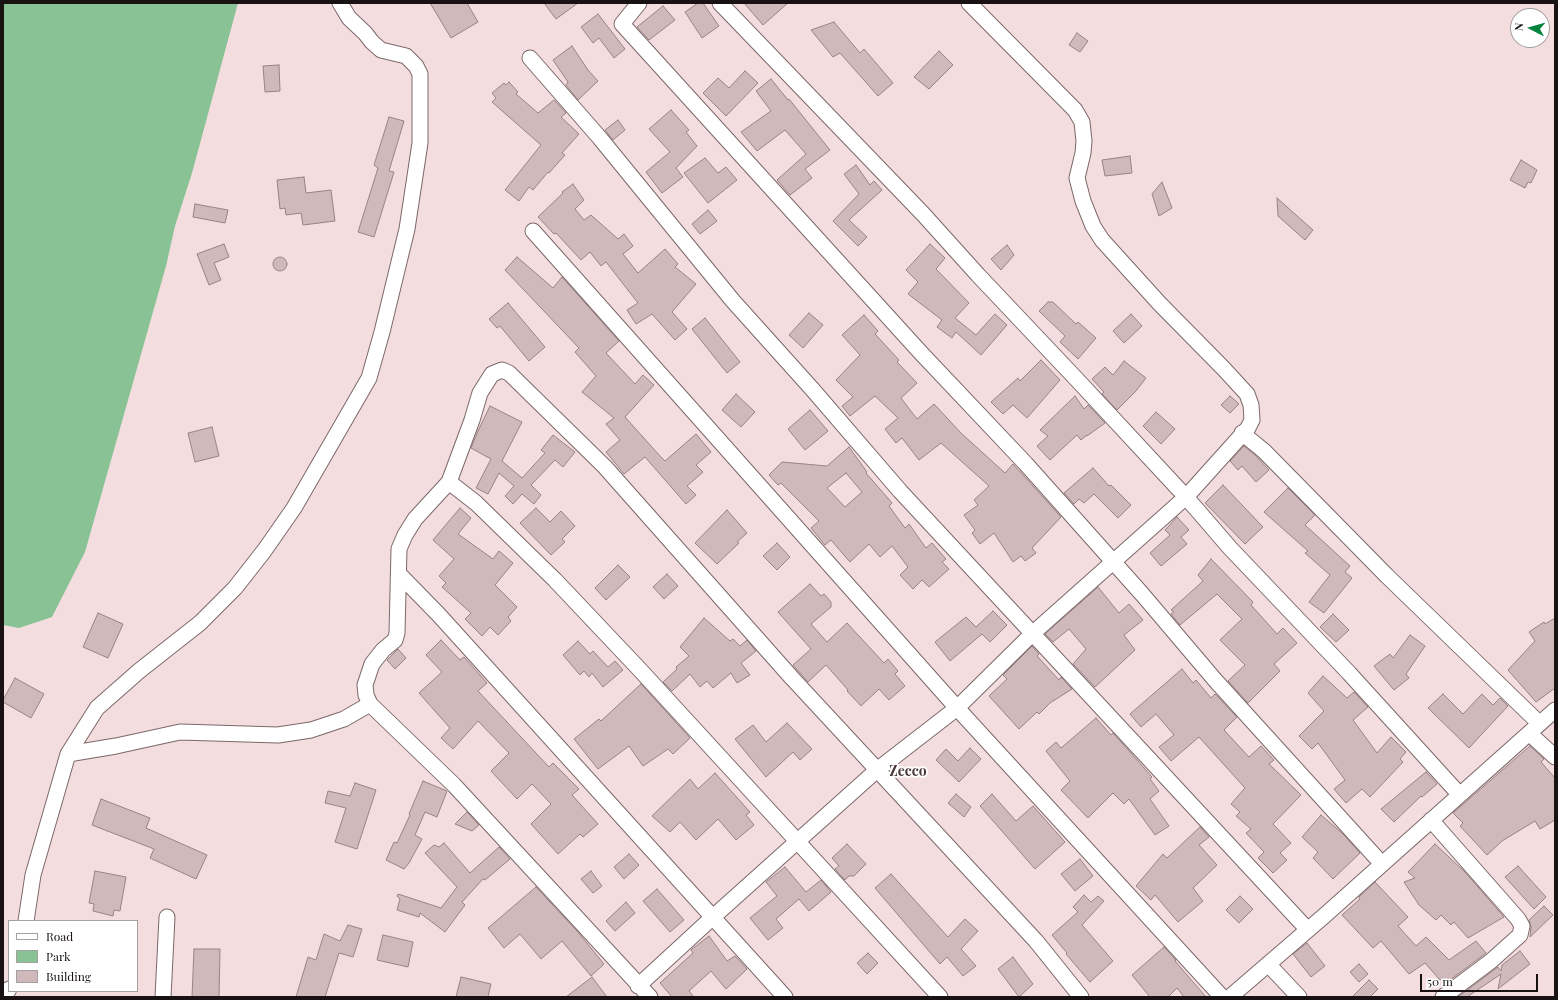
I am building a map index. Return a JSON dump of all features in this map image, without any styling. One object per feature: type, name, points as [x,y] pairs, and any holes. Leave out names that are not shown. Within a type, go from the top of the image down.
[{"type":"street","points":[[26,920],[33,875],[68,754],[97,708],[139,671],[200,623],[235,588],[264,552],[294,508],[369,378],[382,332],[407,229],[420,143],[420,74],[416,66],[406,56],[381,50],[350,18],[340,3]]},
{"type":"street","points":[[639,3],[622,24],[911,342],[1026,464],[1215,680],[1382,864]]},
{"type":"street","points":[[720,3],[923,214],[1186,497],[1230,548],[1350,673],[1459,794]]},
{"type":"street","points":[[638,986],[877,770],[957,708],[1032,634],[1112,561],[1186,497],[1248,428],[1252,420],[1251,405],[1247,394],[1154,298],[1102,240],[1093,226],[1083,201],[1077,178],[1083,153],[1084,141],[1082,122],[1075,110],[969,3]]},
{"type":"street","points":[[530,58],[599,137],[733,301],[905,496],[1308,930]]},
{"type":"street","points":[[533,231],[957,708],[1222,997]]},
{"type":"street","points":[[650,997],[638,986],[454,785],[370,704],[366,695],[365,685],[372,664],[383,650],[395,640],[397,633],[399,549],[405,535],[415,519],[449,482],[472,420],[480,393],[492,374],[502,370],[509,373],[605,467],[792,678],[1036,941],[1081,997]]},
{"type":"street","points":[[1242,433],[1264,451],[1376,564],[1534,728],[1555,757]]},
{"type":"street","points":[[449,482],[476,503],[555,580],[642,672],[940,997]]},
{"type":"street","points":[[399,574],[439,615],[785,997]]},
{"type":"street","points":[[68,754],[116,746],[180,732],[278,735],[311,730],[344,719],[370,704]]},
{"type":"street","points":[[1230,997],[1308,930],[1555,710]]},
{"type":"street","points":[[1431,820],[1518,919],[1522,926],[1520,935],[1490,961],[1443,997]]},
{"type":"street","points":[[163,997],[167,917]]},
{"type":"street","points":[[1268,964],[1299,997]]},
{"type":"green space","points":[[3,3],[238,3],[192,173],[175,226],[166,266],[85,552],[52,617],[19,628],[3,625]]},
{"type":"building","points":[[430,3],[467,3],[478,22],[451,38]]},
{"type":"building","points":[[544,3],[578,3],[556,19]]},
{"type":"building","points":[[698,3],[703,3],[719,26],[702,38],[685,12]]},
{"type":"building","points":[[744,3],[788,3],[763,25]]},
{"type":"building","points":[[663,6],[675,20],[649,40],[637,27]]},
{"type":"building","points":[[598,14],[625,49],[614,58],[599,38],[593,43],[581,27]]},
{"type":"building","points":[[834,22],[860,53],[864,49],[893,83],[878,96],[840,53],[833,57],[811,30]]},
{"type":"building","points":[[1077,33],[1088,41],[1080,52],[1069,45]]},
{"type":"building","points":[[572,46],[588,70],[598,81],[578,100],[566,85],[568,82],[553,60]]},
{"type":"building","points":[[939,51],[953,65],[929,89],[914,77]]},
{"type":"building","points":[[279,65],[280,91],[265,92],[263,66]]},
{"type":"building","points":[[745,71],[758,83],[726,116],[703,93],[718,78],[729,88]]},
{"type":"building","points":[[771,79],[830,150],[805,169],[812,178],[790,195],[777,180],[806,154],[785,130],[757,151],[741,132],[771,111],[756,91]]},
{"type":"building","points":[[509,82],[518,92],[516,94],[538,113],[554,100],[566,113],[561,117],[579,134],[562,153],[565,155],[549,173],[548,172],[533,190],[529,187],[519,201],[505,190],[541,145],[492,102],[496,98],[492,93],[504,83],[506,85]]},
{"type":"building","points":[[671,110],[689,130],[686,132],[697,146],[676,168],[683,177],[662,193],[646,172],[670,152],[649,129]]},
{"type":"building","points":[[389,117],[404,121],[389,171],[394,172],[374,237],[358,232],[378,168],[374,165]]},
{"type":"building","points":[[618,120],[625,130],[613,140],[605,130]]},
{"type":"building","points":[[1130,156],[1132,173],[1105,176],[1102,160]]},
{"type":"building","points":[[705,158],[718,173],[726,167],[737,180],[708,203],[684,173]]},
{"type":"building","points":[[1521,160],[1537,170],[1531,183],[1528,182],[1525,188],[1510,180]]},
{"type":"building","points":[[856,165],[870,185],[874,181],[882,190],[849,220],[867,237],[858,246],[833,221],[859,194],[844,174]]},
{"type":"building","points":[[304,177],[306,193],[331,190],[335,221],[303,225],[301,213],[286,215],[285,208],[280,209],[277,180]]},
{"type":"building","points":[[1162,182],[1172,208],[1159,216],[1152,194]]},
{"type":"building","points":[[573,184],[584,200],[575,209],[584,220],[591,215],[618,239],[624,234],[633,246],[623,254],[638,273],[665,249],[678,264],[675,267],[696,284],[672,312],[687,329],[675,340],[652,314],[636,324],[627,310],[638,303],[606,262],[601,266],[590,252],[581,260],[556,233],[554,234],[538,217],[563,193],[562,192]]},
{"type":"building","points":[[1277,198],[1313,230],[1305,240],[1278,216]]},
{"type":"building","points":[[195,204],[228,210],[225,223],[193,217]]},
{"type":"building","points":[[708,210],[717,221],[700,234],[692,224]]},
{"type":"building","points":[[224,244],[229,257],[214,263],[221,280],[209,285],[197,254]]},
{"type":"building","points":[[930,244],[945,258],[936,269],[969,303],[955,318],[976,335],[995,314],[1007,325],[981,355],[956,332],[952,338],[937,327],[942,320],[908,294],[918,282],[906,270]]},
{"type":"building","points":[[1007,245],[1014,255],[1001,270],[991,259]]},
{"type":"building","points":[[280,257],[285,259],[287,264],[285,269],[280,271],[275,269],[273,264],[275,259]]},
{"type":"building","points":[[517,257],[553,288],[562,277],[619,341],[606,353],[635,384],[643,375],[654,385],[625,417],[660,456],[665,461],[696,434],[711,452],[696,465],[703,472],[687,486],[696,495],[686,504],[645,457],[624,474],[606,452],[620,440],[606,424],[614,418],[582,392],[596,376],[575,352],[579,348],[505,270]]},
{"type":"building","points":[[1048,302],[1053,302],[1076,324],[1078,322],[1096,338],[1078,359],[1060,342],[1065,336],[1039,311]]},
{"type":"building","points":[[508,303],[545,347],[529,361],[500,326],[497,328],[489,319]]},
{"type":"building","points":[[809,313],[823,325],[803,348],[789,335]]},
{"type":"building","points":[[1131,314],[1142,326],[1124,343],[1113,331]]},
{"type":"building","points":[[864,315],[878,331],[875,334],[899,360],[897,362],[917,383],[901,398],[917,419],[934,404],[961,433],[1005,473],[1013,464],[1061,517],[1032,548],[1036,553],[1025,561],[1021,556],[1013,562],[994,533],[980,544],[972,533],[975,530],[964,515],[978,505],[974,500],[989,486],[941,443],[919,460],[902,438],[896,443],[885,429],[898,418],[875,396],[850,416],[842,406],[853,397],[836,380],[860,355],[842,335]]},
{"type":"building","points":[[705,318],[740,362],[727,373],[692,329]]},
{"type":"building","points":[[1041,360],[1060,380],[1027,418],[1013,405],[1003,414],[991,402],[1018,378],[1020,381]]},
{"type":"building","points":[[1124,361],[1146,378],[1136,391],[1117,410],[1102,394],[1104,392],[1092,379],[1105,367],[1113,375]]},
{"type":"building","points":[[736,394],[755,412],[741,427],[722,410]]},
{"type":"building","points":[[1075,396],[1084,409],[1088,405],[1105,423],[1081,440],[1077,435],[1050,460],[1037,446],[1048,436],[1040,430]]},
{"type":"building","points":[[1230,396],[1239,404],[1230,413],[1221,405]]},
{"type":"building","points":[[490,406],[522,422],[502,461],[522,478],[545,453],[541,450],[553,435],[575,452],[563,467],[555,460],[531,485],[541,495],[534,504],[522,494],[513,504],[505,496],[514,486],[499,473],[488,494],[476,488],[491,459],[471,448]]},
{"type":"building","points":[[810,410],[828,431],[805,450],[788,429]]},
{"type":"building","points":[[1156,412],[1175,429],[1161,444],[1143,426]]},
{"type":"building","points":[[212,427],[219,456],[195,462],[188,433]]},
{"type":"building","points":[[1244,446],[1269,470],[1256,482],[1242,466],[1238,470],[1230,461]]},
{"type":"building","points":[[849,447],[867,472],[866,473],[892,503],[889,506],[905,528],[909,524],[926,548],[932,543],[946,559],[942,562],[949,569],[929,587],[922,580],[913,589],[900,575],[908,567],[892,546],[880,557],[869,544],[850,562],[831,540],[825,545],[811,528],[819,521],[781,483],[778,485],[769,475],[782,462],[827,466]],"holes":[[[846,473],[862,492],[845,507],[827,488]]]},
{"type":"building","points":[[1093,468],[1109,486],[1111,485],[1131,505],[1118,518],[1094,494],[1084,503],[1079,499],[1074,504],[1064,493]]},
{"type":"building","points":[[1223,485],[1263,527],[1245,544],[1205,503]]},
{"type":"building","points":[[1288,488],[1315,515],[1305,525],[1350,566],[1345,572],[1352,578],[1324,613],[1309,602],[1330,575],[1305,553],[1308,551],[1264,512]]},
{"type":"building","points":[[460,508],[471,518],[458,534],[493,559],[499,551],[513,563],[495,585],[517,607],[508,617],[511,621],[498,635],[490,627],[482,636],[465,619],[471,613],[442,587],[446,583],[439,576],[454,559],[433,540]]},
{"type":"building","points":[[536,508],[550,522],[561,511],[575,526],[562,539],[565,542],[551,555],[520,523]]},
{"type":"building","points":[[727,510],[747,533],[737,542],[739,543],[717,564],[695,543]]},
{"type":"building","points":[[1177,517],[1189,530],[1181,537],[1187,544],[1161,566],[1150,553],[1170,535],[1165,530]]},
{"type":"building","points":[[777,543],[790,557],[777,570],[763,556]]},
{"type":"building","points":[[1211,559],[1253,602],[1251,605],[1277,634],[1283,628],[1297,643],[1274,664],[1280,671],[1248,703],[1228,681],[1245,665],[1220,640],[1242,619],[1217,594],[1180,625],[1171,614],[1174,612],[1171,610],[1203,581],[1198,575]]},
{"type":"building","points":[[618,565],[630,577],[606,600],[595,588]]},
{"type":"building","points":[[667,574],[678,586],[664,599],[653,587]]},
{"type":"building","points":[[810,584],[821,596],[824,594],[831,602],[831,607],[811,624],[827,642],[847,623],[884,663],[888,659],[898,671],[895,674],[905,686],[889,700],[879,689],[861,706],[826,665],[808,682],[793,665],[811,649],[778,612]]},
{"type":"building","points":[[1098,587],[1119,613],[1129,604],[1143,620],[1124,635],[1135,650],[1095,687],[1073,664],[1086,649],[1069,629],[1053,642],[1045,634]]},
{"type":"building","points":[[993,611],[1007,625],[990,642],[982,634],[950,661],[935,642],[966,617],[976,627]]},
{"type":"building","points":[[98,613],[123,624],[108,658],[83,647]]},
{"type":"building","points":[[1333,614],[1349,630],[1336,642],[1320,627]]},
{"type":"building","points":[[704,618],[730,641],[733,639],[740,646],[747,640],[756,651],[741,663],[750,675],[737,683],[731,673],[713,688],[707,681],[700,687],[690,674],[672,691],[663,682],[677,669],[676,667],[689,656],[680,647]]},
{"type":"building","points":[[1555,618],[1555,688],[1536,702],[1508,670],[1535,641],[1529,632],[1544,622],[1545,624]]},
{"type":"building","points":[[1410,635],[1425,646],[1406,674],[1409,678],[1394,690],[1374,666],[1390,654],[1393,658]]},
{"type":"building","points":[[441,640],[460,660],[464,657],[487,683],[478,691],[549,767],[553,763],[579,789],[572,795],[598,824],[583,837],[580,834],[558,854],[531,824],[551,804],[532,784],[517,799],[491,771],[509,753],[478,721],[453,749],[441,738],[450,728],[419,693],[442,672],[426,655]]},
{"type":"building","points":[[578,641],[590,654],[593,651],[608,667],[615,661],[623,670],[603,687],[592,673],[589,677],[584,671],[580,675],[563,655]]},
{"type":"building","points":[[1032,646],[1039,654],[1037,656],[1059,680],[1061,677],[1072,689],[1050,703],[1039,714],[1037,712],[1019,729],[989,696],[1007,679],[1003,675]]},
{"type":"building","points":[[398,649],[406,658],[395,669],[387,660]]},
{"type":"building","points":[[1182,669],[1193,683],[1196,680],[1211,698],[1215,694],[1237,717],[1224,730],[1249,757],[1261,746],[1274,760],[1269,764],[1301,795],[1273,824],[1291,843],[1280,853],[1287,860],[1273,873],[1258,858],[1264,852],[1246,833],[1251,829],[1236,816],[1240,812],[1231,804],[1245,788],[1199,737],[1171,761],[1159,747],[1174,735],[1156,714],[1141,727],[1130,714]]},
{"type":"building","points":[[1323,676],[1347,698],[1354,692],[1368,707],[1353,720],[1377,753],[1391,737],[1406,752],[1400,759],[1403,762],[1370,797],[1362,789],[1346,803],[1334,789],[1345,780],[1318,743],[1312,749],[1299,736],[1324,711],[1308,693]]},
{"type":"building","points":[[15,678],[44,694],[31,718],[3,702]]},
{"type":"building","points":[[641,684],[690,738],[673,754],[668,749],[643,766],[629,746],[598,769],[574,739],[599,719],[601,721]]},
{"type":"building","points":[[1443,694],[1463,714],[1482,694],[1493,705],[1500,698],[1508,706],[1469,748],[1428,708]]},
{"type":"building","points":[[1096,718],[1111,735],[1113,733],[1152,777],[1150,779],[1159,791],[1150,799],[1169,826],[1155,835],[1129,799],[1124,804],[1113,793],[1088,818],[1061,790],[1070,781],[1046,751],[1056,742],[1061,748]]},
{"type":"building","points":[[787,723],[812,749],[800,760],[793,752],[766,777],[735,739],[753,725],[766,742]]},
{"type":"building","points":[[1530,746],[1544,759],[1541,762],[1555,778],[1555,820],[1540,829],[1535,821],[1502,841],[1487,855],[1460,826],[1463,823],[1453,813]]},
{"type":"building","points":[[970,748],[981,759],[959,782],[936,760],[946,749],[958,761]]},
{"type":"building","points":[[1426,772],[1437,784],[1422,797],[1421,796],[1394,822],[1381,809]]},
{"type":"building","points":[[715,773],[750,812],[746,815],[754,825],[736,840],[718,819],[696,840],[680,822],[670,832],[652,816],[690,779],[698,789]]},
{"type":"building","points":[[423,781],[447,791],[437,817],[425,812],[415,835],[422,839],[409,863],[404,869],[386,860],[394,842],[397,843]]},
{"type":"building","points":[[355,783],[376,790],[357,849],[335,842],[346,808],[325,803],[328,791],[350,796]]},
{"type":"building","points":[[956,794],[971,807],[964,817],[948,803]]},
{"type":"building","points":[[992,794],[1016,821],[1033,806],[1065,842],[1035,869],[980,806]]},
{"type":"building","points":[[101,799],[150,818],[146,828],[207,855],[196,879],[150,858],[154,849],[92,825]]},
{"type":"building","points":[[467,812],[479,825],[472,831],[455,824]]},
{"type":"building","points":[[1321,815],[1343,834],[1360,853],[1333,879],[1313,858],[1318,852],[1302,837]]},
{"type":"building","points":[[1200,827],[1209,837],[1199,845],[1217,865],[1193,888],[1203,901],[1178,922],[1155,895],[1151,900],[1136,886],[1163,854],[1167,858]]},
{"type":"building","points":[[444,843],[470,873],[499,847],[510,859],[485,880],[483,879],[462,902],[465,905],[445,932],[420,913],[419,917],[397,910],[400,899],[397,896],[398,894],[441,908],[457,887],[425,853],[434,845],[439,847]]},
{"type":"building","points":[[847,844],[866,864],[854,876],[849,876],[845,880],[835,869],[839,866],[832,858]]},
{"type":"building","points":[[1435,844],[1465,872],[1504,917],[1468,938],[1454,922],[1451,925],[1441,915],[1436,920],[1419,905],[1404,882],[1415,878],[1408,872]]},
{"type":"building","points":[[629,854],[639,865],[624,879],[614,867]]},
{"type":"building","points":[[1080,859],[1093,876],[1075,891],[1061,874]]},
{"type":"building","points":[[1518,866],[1546,897],[1534,909],[1505,877]]},
{"type":"building","points":[[785,867],[806,892],[821,880],[831,892],[809,911],[799,899],[776,919],[783,928],[768,940],[750,918],[777,896],[766,882]]},
{"type":"building","points":[[95,871],[126,877],[120,911],[114,910],[113,916],[93,911],[94,904],[89,903]]},
{"type":"building","points":[[591,871],[602,886],[593,893],[581,879]]},
{"type":"building","points":[[891,874],[948,937],[965,919],[978,931],[961,949],[976,966],[963,976],[947,957],[940,964],[875,888]]},
{"type":"building","points":[[1375,882],[1408,917],[1398,926],[1416,946],[1426,937],[1449,960],[1476,941],[1486,953],[1446,983],[1443,978],[1440,980],[1425,963],[1409,974],[1381,941],[1373,948],[1342,915],[1360,899],[1359,897]]},
{"type":"building","points":[[536,887],[577,931],[604,964],[591,976],[562,941],[541,959],[520,934],[504,948],[488,928]]},
{"type":"building","points":[[657,889],[684,920],[670,932],[643,901]]},
{"type":"building","points":[[1084,895],[1091,902],[1098,896],[1104,901],[1082,925],[1113,961],[1090,982],[1052,935],[1078,912],[1073,907]]},
{"type":"building","points":[[1240,896],[1253,909],[1239,923],[1226,910]]},
{"type":"building","points":[[626,902],[635,913],[615,931],[606,921]]},
{"type":"building","points":[[1544,906],[1553,915],[1530,937],[1531,927],[1529,920]]},
{"type":"building","points":[[348,925],[362,929],[353,957],[339,953],[325,997],[296,997],[308,957],[316,960],[324,934],[340,941]]},
{"type":"building","points":[[383,935],[413,942],[408,967],[377,960]]},
{"type":"building","points":[[709,936],[727,961],[735,956],[747,969],[726,989],[711,971],[689,991],[694,997],[672,997],[660,983],[693,953],[691,950]]},
{"type":"building","points":[[1307,943],[1325,966],[1311,977],[1293,954]]},
{"type":"building","points":[[1164,947],[1206,997],[1184,997],[1177,988],[1168,997],[1150,997],[1132,975]]},
{"type":"building","points":[[194,949],[220,949],[219,997],[192,997]]},
{"type":"building","points":[[1520,951],[1530,964],[1498,989],[1501,974],[1467,997],[1458,997],[1498,967],[1501,971],[1502,965]]},
{"type":"building","points":[[868,953],[878,963],[867,974],[857,963]]},
{"type":"building","points":[[1013,957],[1033,984],[1019,997],[998,969]]},
{"type":"building","points":[[1359,964],[1368,974],[1359,982],[1350,972]]},
{"type":"building","points":[[461,977],[491,984],[488,997],[456,997]]},
{"type":"building","points":[[592,977],[607,997],[566,997]]},
{"type":"building","points":[[1369,980],[1378,989],[1370,997],[1352,997]]},
{"type":"district","name":"Zecco","points":[[908,772]]}]
